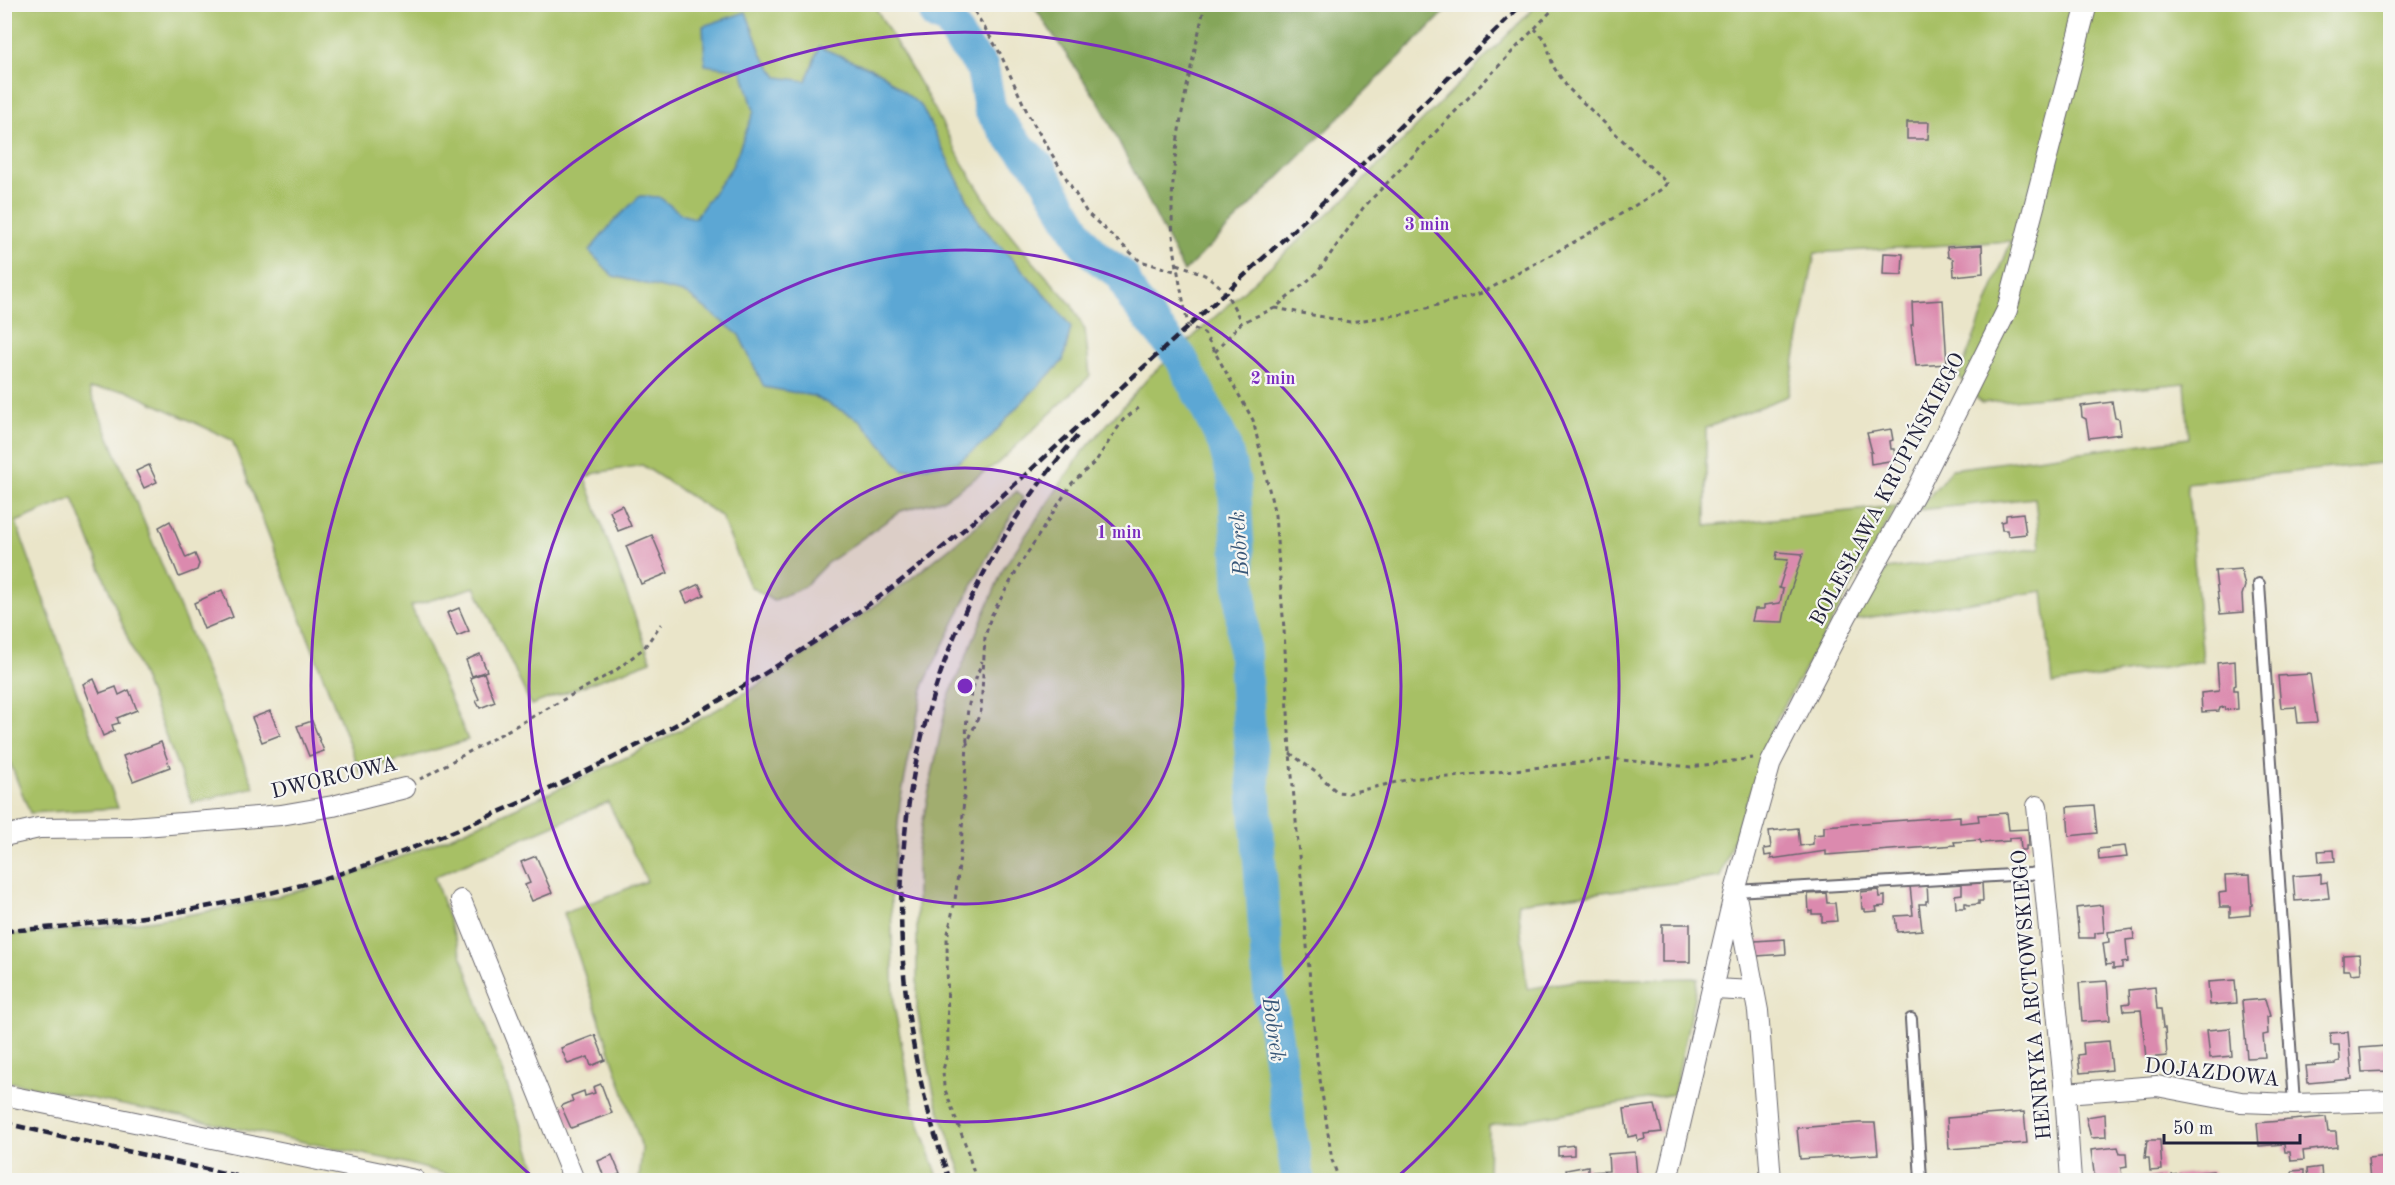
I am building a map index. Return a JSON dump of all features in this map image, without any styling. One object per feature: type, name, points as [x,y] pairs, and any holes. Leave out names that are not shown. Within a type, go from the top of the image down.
[{"type":"street","name":"BOLESŁAWA KRUPIŃSKIEGO","points":[[1667,1180],[1714,989],[1735,891],[1771,762],[1846,616],[1919,486],[2007,310],[2088,4]]},
{"type":"street","name":"DWORCOWA","points":[[4,836],[39,828],[132,827],[281,815],[333,806],[405,788]]},
{"type":"street","name":"HENRYKA ARCTOWSKIEGO","points":[[2037,806],[2065,1093],[2071,1180]]},
{"type":"street","points":[[1735,891],[1758,1011],[1771,1180]]},
{"type":"street","points":[[461,900],[574,1180]]},
{"type":"street","points":[[1714,989],[1754,991]]},
{"type":"street","name":"DOJAZDOWA","points":[[2065,1093],[2157,1086],[2241,1102],[2294,1104],[2391,1101]]},
{"type":"street","points":[[4,1095],[415,1180]]},
{"type":"lane","points":[[2259,584],[2294,1104]]},
{"type":"lane","points":[[1735,891],[2044,873]]},
{"type":"lane","points":[[1911,1019],[1921,1180]]},
{"type":"path","points":[[970,4],[1000,53],[1029,116],[1087,213],[1140,261],[1178,272]]},
{"type":"path","points":[[1204,4],[1175,153],[1172,214],[1177,264],[1188,326],[1204,333],[1253,420],[1275,516],[1284,629],[1290,753],[1317,1059],[1332,1160],[1339,1180]]},
{"type":"path","points":[[1215,352],[1241,323],[1275,308],[1317,273],[1363,208],[1558,4]]},
{"type":"path","points":[[1275,308],[1350,322],[1404,314],[1482,293],[1583,237],[1662,189],[1667,183],[1567,87],[1553,66],[1546,41],[1535,29]]},
{"type":"path","points":[[1177,264],[1203,273],[1226,292],[1241,323]]},
{"type":"path","points":[[967,744],[981,711],[985,637],[992,616],[1021,563],[1072,483],[1096,461],[1123,420],[1140,407]]},
{"type":"path","name":"DWORCOWA","points":[[405,788],[615,671],[644,648],[661,624]]},
{"type":"path","points":[[976,1180],[944,1087],[943,1070],[948,1051],[947,938],[961,847],[967,744],[965,726],[968,703],[983,657]]},
{"type":"path","points":[[1290,753],[1337,792],[1349,793],[1414,778],[1453,777],[1612,759],[1691,767],[1760,757],[1771,762]]},
{"type":"green space","points":[[5,5],[874,5],[933,106],[963,164],[995,215],[1071,304],[1085,330],[1090,376],[998,463],[944,499],[901,511],[826,564],[804,587],[773,601],[750,586],[721,516],[642,465],[596,473],[585,478],[651,661],[531,705],[475,587],[411,606],[468,740],[360,772],[232,440],[125,390],[89,389],[254,787],[192,803],[73,498],[16,522],[118,808],[30,813],[5,750]]},
{"type":"green space","points":[[1033,5],[1452,5],[1184,272],[1101,106]]},
{"type":"green space","points":[[1537,5],[2390,5],[2390,462],[2187,483],[2203,661],[2053,684],[2043,591],[1852,620],[1887,569],[2040,548],[2035,498],[1918,510],[1952,469],[2189,438],[2185,383],[1981,403],[1959,376],[2011,241],[1815,253],[1788,396],[1706,428],[1706,526],[1897,506],[1776,720],[1720,877],[1518,903],[1527,989],[1580,980],[1698,978],[1674,1094],[1489,1126],[1488,1180],[964,1180],[935,1098],[917,1010],[917,850],[947,701],[1004,567],[1081,454],[1149,377],[1350,194]]},
{"type":"green space","points":[[1017,491],[1023,498],[978,574],[924,684],[900,802],[891,900],[894,1005],[913,1105],[939,1180],[639,1180],[642,1148],[564,913],[647,881],[608,802],[434,877],[540,1180],[467,1180],[402,1162],[5,1081],[5,935],[148,921],[255,902],[350,875],[465,831],[656,743],[752,689],[889,595]]},
{"type":"water","points":[[746,12],[762,55],[778,77],[806,81],[819,47],[880,72],[922,107],[979,223],[1051,301],[1071,327],[1063,361],[989,439],[958,462],[903,470],[860,420],[813,396],[764,387],[739,335],[687,294],[613,276],[589,251],[614,221],[640,196],[659,197],[683,215],[695,218],[732,167],[754,111],[742,70],[705,65],[703,26]]},
{"type":"building","points":[[1907,122],[1929,122],[1928,139],[1907,139]]},
{"type":"building","points":[[1982,245],[1983,273],[1954,276],[1953,259],[1948,257],[1947,247]]},
{"type":"building","points":[[1884,253],[1903,254],[1902,275],[1883,274]]},
{"type":"building","points":[[1943,300],[1947,364],[1916,366],[1911,325],[1913,325],[1912,302]]},
{"type":"building","points":[[2112,402],[2115,418],[2119,419],[2121,434],[2089,438],[2081,406]]},
{"type":"building","points":[[1891,429],[1893,440],[1890,441],[1891,449],[1894,449],[1895,460],[1871,464],[1870,452],[1872,452],[1867,433]]},
{"type":"building","points":[[149,465],[157,482],[144,488],[136,471]]},
{"type":"building","points":[[622,505],[631,526],[618,531],[610,511]]},
{"type":"building","points":[[2023,513],[2026,534],[2008,536],[2007,530],[2002,530],[2001,522],[2006,521],[2006,515]]},
{"type":"building","points":[[170,521],[186,558],[195,554],[199,564],[197,570],[179,577],[159,527]]},
{"type":"building","points":[[652,535],[668,573],[641,584],[626,546]]},
{"type":"building","points":[[1777,552],[1803,554],[1787,601],[1783,622],[1752,621],[1755,609],[1764,609],[1764,605],[1780,603],[1783,589],[1779,588],[1788,560],[1776,559]]},
{"type":"building","points":[[2241,569],[2245,586],[2242,595],[2243,612],[2220,614],[2215,571]]},
{"type":"building","points":[[699,584],[704,595],[687,603],[682,592]]},
{"type":"building","points":[[222,590],[233,617],[204,629],[194,603]]},
{"type":"building","points":[[459,608],[469,631],[457,636],[447,613]]},
{"type":"building","points":[[480,654],[487,671],[472,676],[466,660]]},
{"type":"building","points":[[2235,661],[2236,685],[2234,690],[2237,690],[2238,709],[2225,710],[2224,707],[2219,711],[2202,712],[2201,693],[2219,691],[2217,663]]},
{"type":"building","points":[[484,673],[495,702],[480,708],[476,701],[479,699],[470,678]]},
{"type":"building","points":[[2310,674],[2317,722],[2298,723],[2296,707],[2281,708],[2278,676]]},
{"type":"building","points":[[94,679],[100,693],[116,687],[119,695],[129,690],[137,710],[117,718],[119,723],[112,725],[114,731],[103,736],[83,684]]},
{"type":"building","points":[[270,711],[280,735],[262,742],[252,718]]},
{"type":"building","points":[[312,721],[324,751],[309,756],[297,726]]},
{"type":"building","points":[[161,742],[170,767],[133,781],[123,756]]},
{"type":"building","points":[[2094,805],[2097,833],[2069,836],[2067,807]]},
{"type":"building","points":[[2007,813],[2009,830],[2028,829],[2029,846],[2026,846],[2026,850],[2021,850],[2020,837],[2009,838],[2009,841],[1981,843],[1980,840],[1954,842],[1955,845],[1826,855],[1826,851],[1771,859],[1771,855],[1765,856],[1764,849],[1771,848],[1769,831],[1798,828],[1800,846],[1813,844],[1813,835],[1824,834],[1824,826],[1960,816],[1960,823],[1979,821],[1978,815]]},
{"type":"building","points":[[2125,846],[2127,857],[2099,860],[2098,849]]},
{"type":"building","points":[[2334,850],[2335,861],[2319,862],[2318,851]]},
{"type":"building","points":[[536,856],[552,893],[532,901],[525,885],[530,883],[521,862]]},
{"type":"building","points":[[2321,874],[2321,883],[2327,882],[2329,898],[2295,901],[2293,876]]},
{"type":"building","points":[[2250,875],[2252,905],[2250,915],[2230,917],[2230,907],[2220,907],[2219,893],[2226,892],[2225,876]]},
{"type":"building","points":[[1982,883],[1983,901],[1979,901],[1979,904],[1965,903],[1965,908],[1956,908],[1955,895],[1962,894],[1962,884]]},
{"type":"building","points":[[1927,884],[1928,901],[1926,904],[1919,904],[1922,930],[1897,932],[1895,916],[1913,915],[1910,886]]},
{"type":"building","points":[[1879,890],[1880,897],[1885,896],[1885,906],[1876,907],[1877,911],[1865,912],[1865,909],[1862,909],[1861,892]]},
{"type":"building","points":[[1826,893],[1827,903],[1835,903],[1837,921],[1822,922],[1822,914],[1809,912],[1808,894]]},
{"type":"building","points":[[2102,905],[2104,932],[2095,933],[2095,938],[2079,938],[2076,908]]},
{"type":"building","points":[[1662,924],[1690,924],[1690,962],[1662,962]]},
{"type":"building","points":[[2133,929],[2134,939],[2126,940],[2128,962],[2122,963],[2122,968],[2113,969],[2113,964],[2106,965],[2103,943],[2109,942],[2108,932]]},
{"type":"building","points":[[1785,939],[1786,954],[1757,956],[1755,941]]},
{"type":"building","points":[[2360,954],[2361,973],[2351,974],[2350,970],[2343,970],[2343,955]]},
{"type":"building","points":[[2235,980],[2237,1003],[2210,1005],[2208,982]]},
{"type":"building","points":[[2107,981],[2110,1020],[2082,1022],[2079,983]]},
{"type":"building","points":[[2155,987],[2157,1009],[2161,1009],[2163,1028],[2165,1028],[2167,1056],[2146,1058],[2141,1010],[2124,1011],[2123,1004],[2130,1003],[2129,990]]},
{"type":"building","points":[[2265,999],[2270,1016],[2267,1017],[2268,1034],[2263,1035],[2265,1057],[2247,1058],[2242,1001]]},
{"type":"building","points":[[2230,1028],[2232,1056],[2210,1058],[2207,1030]]},
{"type":"building","points":[[2348,1032],[2352,1079],[2308,1083],[2306,1066],[2336,1064],[2340,1061],[2339,1045],[2331,1045],[2330,1033]]},
{"type":"building","points":[[595,1035],[605,1060],[591,1066],[588,1057],[568,1064],[561,1048]]},
{"type":"building","points":[[2109,1041],[2112,1070],[2080,1073],[2078,1055],[2084,1054],[2083,1043]]},
{"type":"building","points":[[2386,1046],[2388,1071],[2362,1072],[2360,1048]]},
{"type":"building","points":[[601,1084],[612,1113],[571,1128],[561,1106],[573,1101],[571,1096],[584,1091],[585,1096],[595,1093],[593,1087]]},
{"type":"building","points":[[1655,1105],[1662,1132],[1644,1134],[1645,1139],[1638,1141],[1637,1135],[1628,1137],[1624,1109]]},
{"type":"building","points":[[2024,1112],[2027,1143],[1949,1149],[1947,1118]]},
{"type":"building","points":[[2105,1114],[2106,1137],[2091,1138],[2086,1117]]},
{"type":"building","points":[[2326,1117],[2328,1132],[2336,1132],[2337,1147],[2303,1151],[2304,1160],[2291,1161],[2290,1152],[2285,1152],[2284,1144],[2259,1146],[2257,1123]]},
{"type":"building","points":[[1875,1123],[1878,1154],[1800,1159],[1797,1128]]},
{"type":"building","points":[[2147,1140],[2160,1140],[2162,1170],[2150,1171],[2149,1158],[2145,1158]]},
{"type":"building","points":[[1574,1145],[1574,1155],[1558,1156],[1558,1147]]},
{"type":"building","points":[[2118,1147],[2120,1154],[2126,1154],[2127,1167],[2121,1168],[2122,1177],[2095,1180],[2091,1150]]},
{"type":"building","points":[[1635,1152],[1637,1175],[1604,1180],[1568,1180],[1566,1170],[1588,1166],[1588,1172],[1609,1171],[1608,1154]]},
{"type":"building","points":[[612,1155],[620,1174],[605,1180],[598,1161]]},
{"type":"building","points":[[2390,1156],[2390,1180],[2370,1180],[2368,1158]]},
{"type":"building","points":[[2321,1167],[2322,1180],[2308,1180],[2307,1169]]},
{"type":"building","points":[[2304,1170],[2304,1180],[2293,1180],[2292,1171]]},
{"type":"building","points":[[2213,1171],[2213,1180],[2172,1180],[2172,1175]]},
{"type":"building","points":[[2163,1176],[2163,1180],[2132,1180],[2132,1178]]},
{"type":"waterway","name":"Bobrek","points":[[935,4],[936,15],[949,20],[961,42],[982,67],[990,109],[1011,138],[1039,167],[1083,242],[1098,258],[1122,275],[1133,298],[1181,358],[1224,443],[1234,480],[1247,699],[1270,997],[1298,1180]]},
{"type":"railway","points":[[4,931],[114,921],[222,904],[294,887],[351,870],[462,828],[566,781],[662,732],[756,679],[890,589],[975,520],[1312,213],[1522,4]]},
{"type":"railway","points":[[950,1180],[921,1083],[905,984],[901,887],[911,790],[933,695],[968,604],[1017,517],[1078,435]]},
{"type":"railway","points":[[4,1123],[254,1180]]}]
